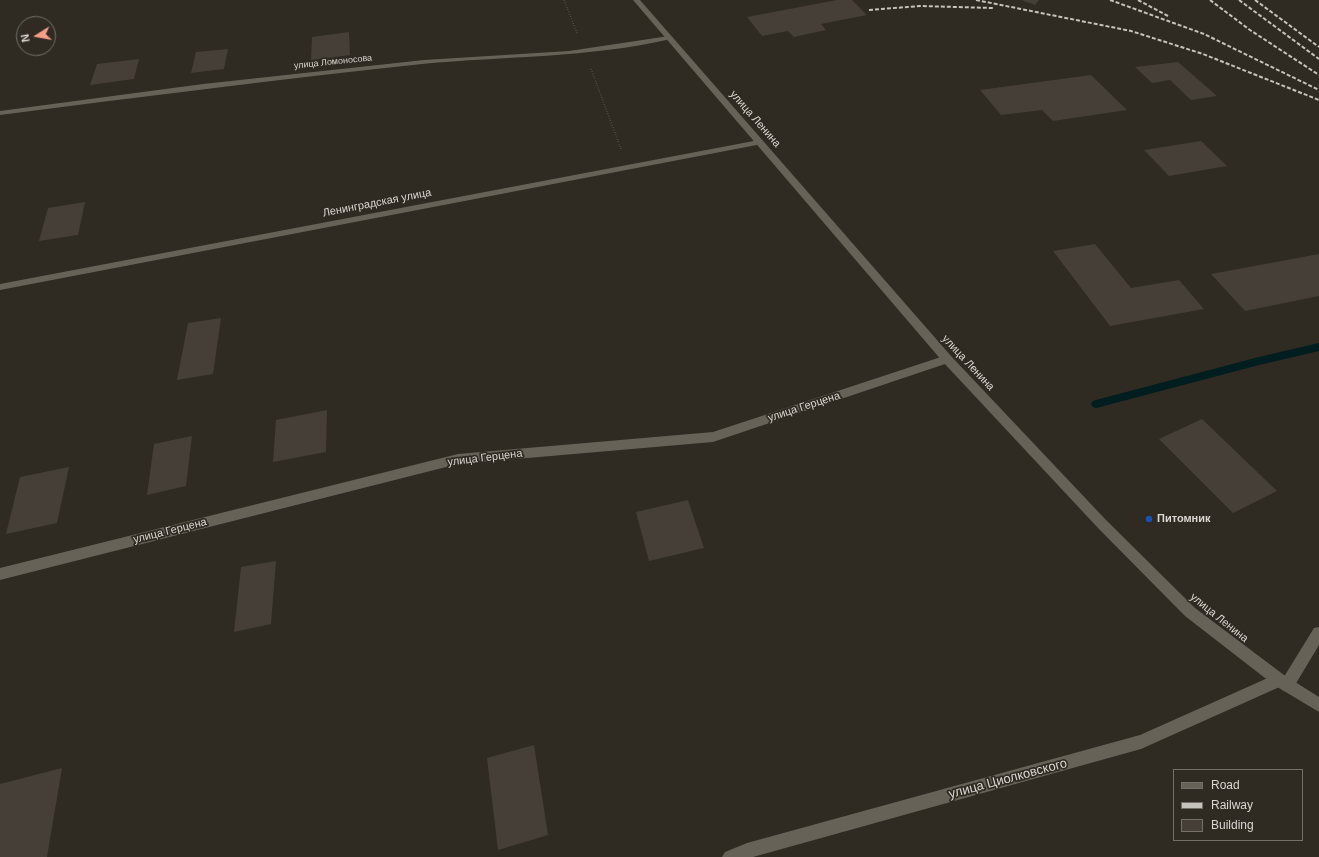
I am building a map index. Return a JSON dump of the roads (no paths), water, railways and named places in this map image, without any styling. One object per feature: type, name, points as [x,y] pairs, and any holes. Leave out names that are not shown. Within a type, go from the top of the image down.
[{"type":"street","name":"улица Ленина","points":[[636,0],[947,359],[1102,524],[1190,612],[1283,683],[1319,705]]},
{"type":"street","name":"улица Ломоносова","points":[[0,113],[203,86],[424,62],[569,53],[669,38]]},
{"type":"street","name":"Ленинградская улица","points":[[0,287],[759,142]]},
{"type":"street","name":"улица Герцена","points":[[0,574],[458,459],[713,437],[947,359]]},
{"type":"street","points":[[1283,683],[1319,633]]},
{"type":"street","name":"улица Циолковского","points":[[730,857],[748,854],[1141,742],[1283,683]]},
{"type":"waterway","points":[[1096,404],[1259,361],[1319,347]]},
{"type":"railway","points":[[976,0],[1131,31],[1203,54],[1319,100]]},
{"type":"railway","points":[[1110,0],[1204,34],[1319,90]]},
{"type":"railway","points":[[1138,0],[1168,16]]},
{"type":"railway","points":[[1210,0],[1250,30],[1319,75]]},
{"type":"railway","points":[[1239,0],[1319,59]]},
{"type":"railway","points":[[1255,0],[1319,47]]},
{"type":"railway","points":[[869,10],[920,6],[993,8]]},
{"type":"place","name":"Питомник","points":[[1149,519]]}]
